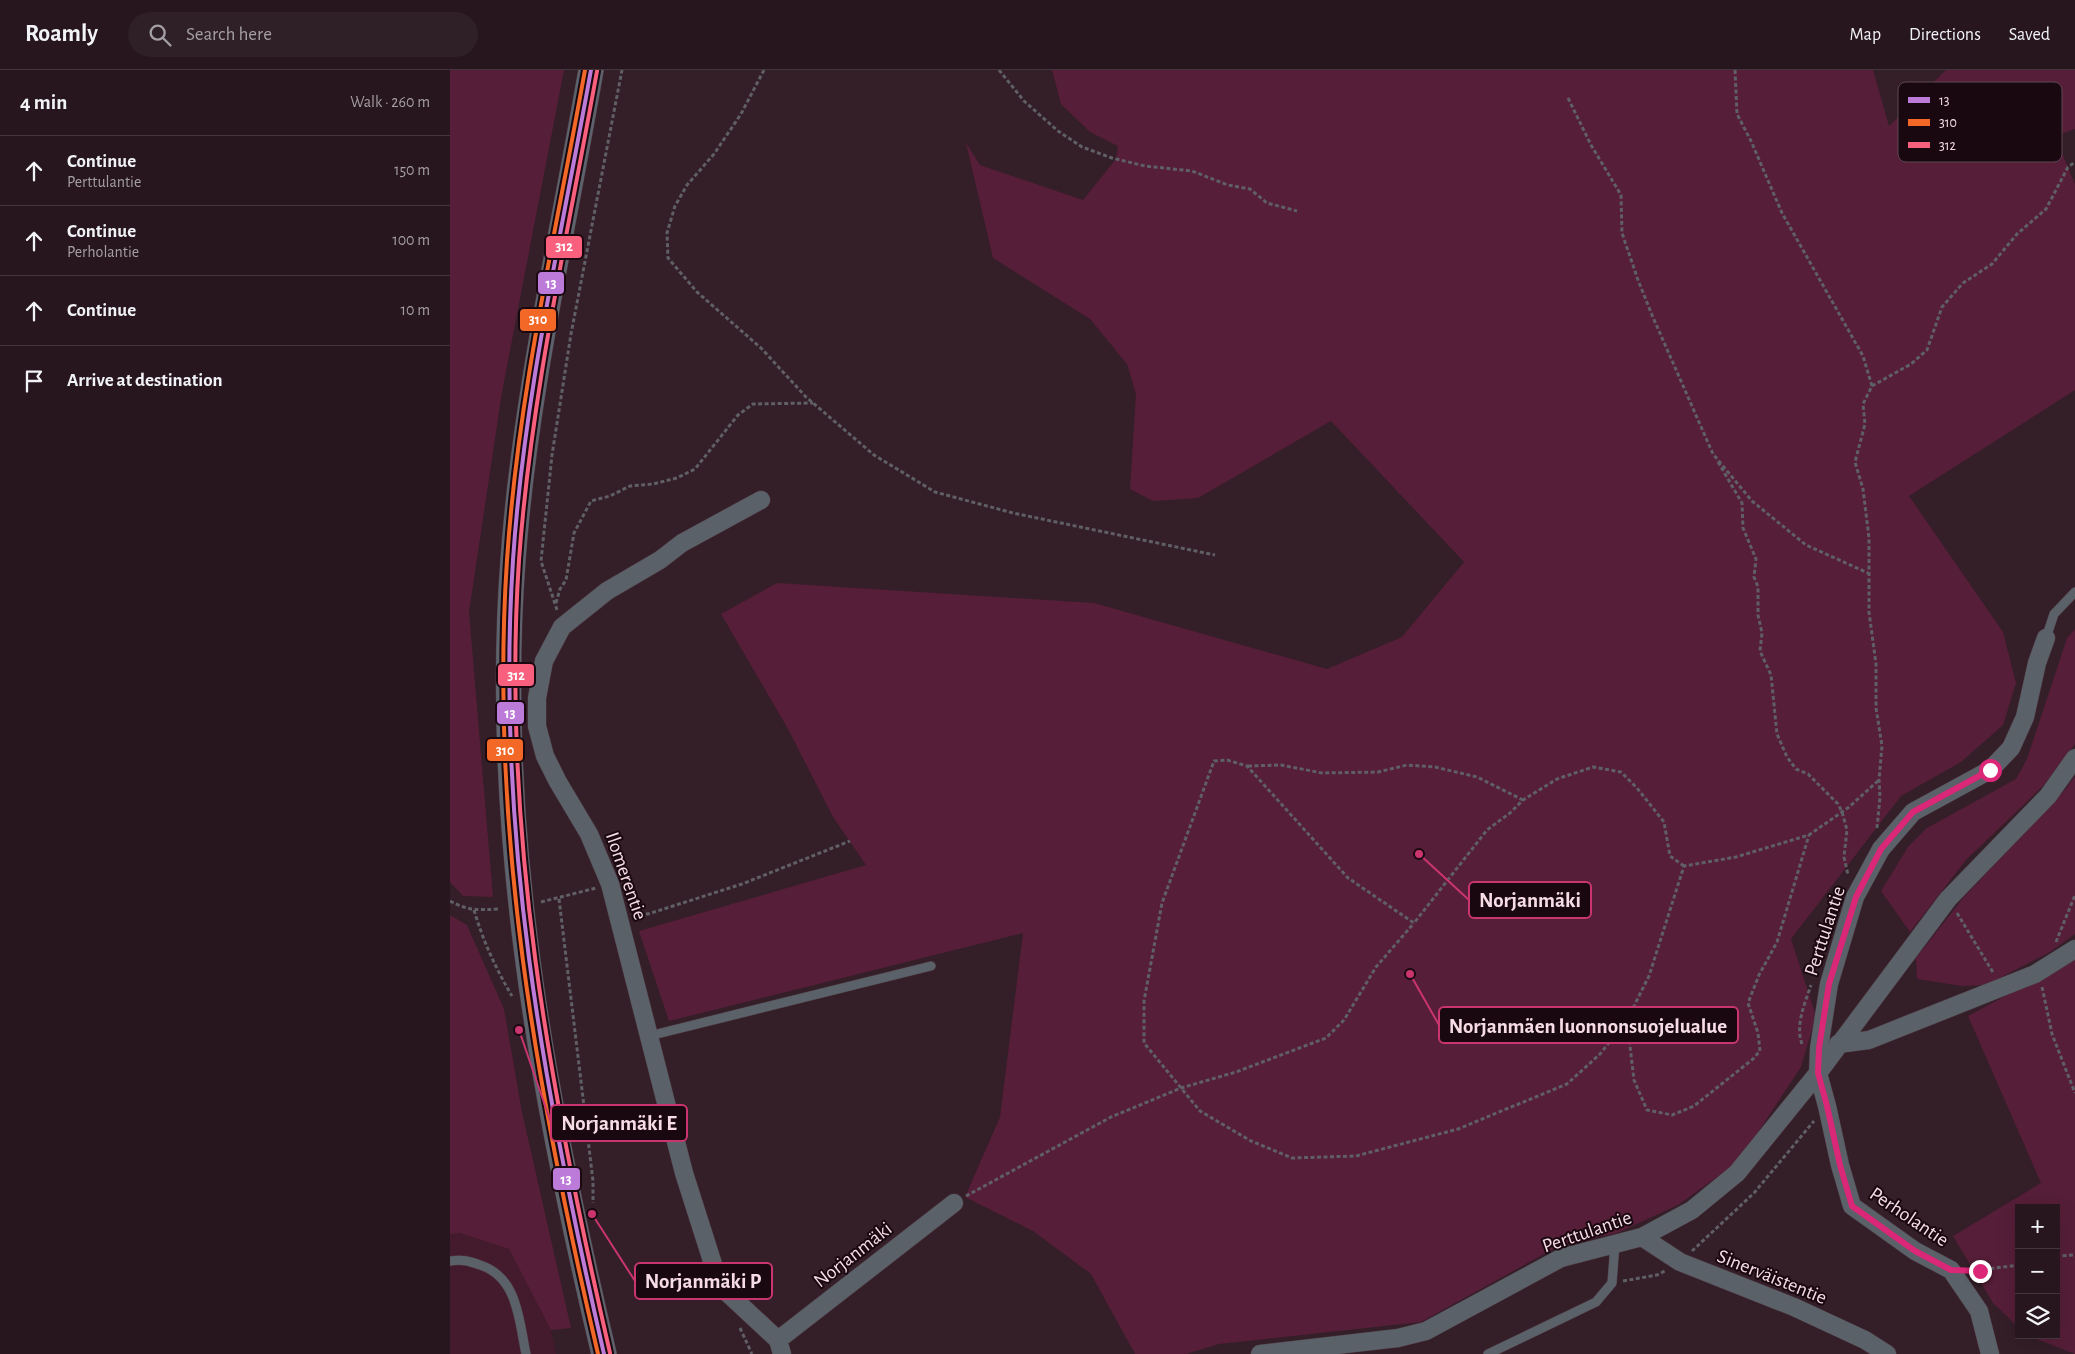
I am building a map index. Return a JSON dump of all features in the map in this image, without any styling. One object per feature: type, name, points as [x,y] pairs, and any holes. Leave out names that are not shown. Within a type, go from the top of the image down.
[{"type":"main road","points":[[591,70],[534,381],[520,485],[512,570],[508,709],[516,866],[524,942],[564,1175],[604,1354]]},
{"type":"street","name":"Ilomerentie","points":[[760,500],[682,543],[660,560],[607,591],[562,627],[544,661],[537,698],[537,726],[545,756],[558,782],[590,834],[610,884],[684,1172],[720,1286],[780,1347]]},
{"type":"street","name":"Perttulantie","points":[[1818,1073],[1823,1013],[1829,984],[1856,897],[1881,849],[1913,812],[1990,770],[2011,748],[2025,717],[2037,663],[2046,638]]},
{"type":"street","name":"Perttulantie","points":[[1260,1354],[1398,1338],[1426,1331],[1561,1258],[1642,1237],[1692,1210],[1737,1173],[1818,1073],[1948,899],[2048,796],[2075,758]]},
{"type":"street","points":[[1838,1044],[1869,1040],[2002,987],[2043,969],[2075,949]]},
{"type":"street","name":"Perholantie","points":[[1818,1073],[1852,1206],[1915,1251],[1951,1270],[1979,1311],[1990,1354]]},
{"type":"street","name":"Norjanmäki","points":[[780,1347],[954,1203]]},
{"type":"street","name":"Sinerväistentie","points":[[1642,1237],[1680,1262],[1794,1307],[1865,1340],[1887,1354]]},
{"type":"lane","points":[[2046,638],[2054,614],[2075,592]]},
{"type":"lane","points":[[649,1036],[931,966]]},
{"type":"lane","points":[[1488,1354],[1596,1302],[1612,1282],[1615,1244]]},
{"type":"lane","points":[[450,1261],[464,1259],[491,1268],[500,1276],[513,1294],[526,1354]]},
{"type":"path","points":[[562,627],[541,561],[552,455],[571,334],[622,70]]},
{"type":"path","points":[[764,70],[741,114],[714,154],[687,185],[674,206],[667,234],[668,258],[697,292],[761,348],[814,403],[874,455],[935,492],[1013,513],[1215,555]]},
{"type":"path","points":[[999,70],[1024,101],[1058,131],[1082,147],[1112,158],[1145,166],[1192,171],[1228,184],[1250,189],[1267,203],[1296,211]]},
{"type":"path","points":[[1735,70],[1737,114],[1751,141],[1782,213],[1863,356],[1872,386]]},
{"type":"path","points":[[1568,98],[1591,145],[1621,195],[1622,233],[1638,280],[1714,454],[1742,503],[1743,528],[1756,559],[1754,577],[1758,587],[1758,615],[1762,633],[1760,651],[1771,675],[1777,734],[1787,757],[1796,769],[1808,774],[1838,804],[1842,812],[1847,830],[1844,857],[1849,883]]},
{"type":"path","points":[[1887,843],[1878,836],[1882,746],[1876,708],[1876,664],[1869,612],[1868,528],[1863,488],[1855,462],[1865,424],[1863,404],[1872,386],[1911,364],[1926,350],[1942,307],[1963,283],[1992,264],[2017,234],[2046,209],[2068,167],[2075,162]]},
{"type":"path","points":[[556,604],[560,589],[566,580],[574,533],[591,501],[610,496],[630,486],[653,484],[677,478],[695,469],[738,415],[753,404],[814,403]]},
{"type":"path","points":[[1714,454],[1752,501],[1806,545],[1868,573]]},
{"type":"path","points":[[1523,800],[1476,777],[1435,767],[1407,765],[1378,772],[1322,773],[1281,765],[1247,766],[1227,760],[1214,761],[1162,903],[1144,1001],[1144,1043],[1200,1111],[1251,1141],[1292,1158],[1356,1156],[1458,1129],[1567,1084],[1600,1054],[1627,1020],[1649,976],[1684,866]]},
{"type":"path","points":[[1247,766],[1348,878],[1414,923]]},
{"type":"path","points":[[954,1203],[1111,1117],[1181,1088],[1236,1072],[1326,1038],[1344,1020],[1376,967],[1414,923],[1488,830],[1523,800],[1556,779],[1593,768],[1621,772],[1664,822],[1670,856],[1684,866],[1736,857],[1809,835],[1842,812],[1879,780]]},
{"type":"path","points":[[1627,1020],[1634,1080],[1647,1110],[1672,1115],[1694,1106],[1753,1060],[1760,1051],[1758,1033],[1748,1003],[1759,975],[1777,942],[1809,835]]},
{"type":"path","points":[[618,911],[648,914],[742,884],[850,841]]},
{"type":"path","points":[[538,902],[559,899],[610,884]]},
{"type":"path","points":[[2075,895],[2043,969],[2052,1034],[2075,1093]]},
{"type":"path","points":[[559,899],[593,1181],[592,1206]]},
{"type":"path","points":[[1948,899],[2002,987]]},
{"type":"path","points":[[450,901],[474,910],[499,909]]},
{"type":"path","points":[[474,910],[496,968],[516,1001]]},
{"type":"path","points":[[1612,1282],[1657,1276],[1680,1262],[1754,1193],[1827,1106]]},
{"type":"path","points":[[2060,1256],[2075,1255]]},
{"type":"path","points":[[1951,1270],[1980,1271],[2015,1266]]},
{"type":"shaded area","points":[[450,70],[564,70],[502,392],[469,612],[493,897],[463,896],[450,882]]},
{"type":"shaded area","points":[[1052,70],[1873,70],[1889,126],[1898,117],[1898,162],[2062,162],[2062,153],[2075,184],[2075,390],[1909,496],[2003,632],[2016,683],[2003,725],[1961,762],[1901,796],[1791,939],[1816,1016],[1801,1067],[1739,1161],[1678,1205],[1617,1233],[1562,1244],[1421,1322],[1219,1344],[1186,1354],[1135,1354],[1091,1274],[1033,1231],[965,1197],[1000,1117],[1023,933],[669,1021],[639,931],[866,865],[833,817],[788,729],[721,614],[777,583],[1094,603],[1327,669],[1402,637],[1464,562],[1331,421],[1198,498],[1153,501],[1130,489],[1136,394],[1127,364],[1090,319],[993,258],[966,143],[980,165],[1083,200],[1116,159],[1118,146],[1090,132],[1061,104]]},
{"type":"shaded area","points":[[1946,70],[2075,70],[2075,129],[2062,134],[2062,82],[1934,82]]},
{"type":"shaded area","points":[[2075,629],[2075,744],[2043,786],[1966,860],[1910,932],[1881,891],[1908,847],[1927,828],[2016,779],[2027,759],[2067,638]]},
{"type":"shaded area","points":[[2075,776],[2075,934],[2050,952],[1986,985],[1962,986],[1917,979],[1916,958],[1963,898],[2065,790]]},
{"type":"shaded area","points":[[450,915],[467,925],[504,1009],[522,1112],[571,1328],[551,1330],[509,1249],[460,1233],[450,1234]]},
{"type":"shaded area","points":[[2075,959],[2075,1354],[2036,1339],[2060,1339],[2060,1204],[2015,1204],[2015,1324],[1993,1303],[1953,1236],[2041,1183],[1968,1016]]},
{"type":"shaded area","points":[[460,1233],[509,1249],[551,1330],[556,1354],[450,1354],[450,1234]]},
{"type":"transit line","name":"310","points":[[585,70],[539,314],[520,437],[512,498],[507,560],[503,661],[505,761],[512,861],[523,960],[556,1158],[598,1354]]},
{"type":"transit line","name":"13","points":[[591,70],[545,314],[526,437],[518,498],[513,560],[509,661],[511,761],[518,861],[529,960],[562,1158],[604,1354]]},
{"type":"transit line","name":"312","points":[[597,71],[541,375],[532,437],[519,560],[515,660],[517,760],[524,860],[535,959],[568,1157],[610,1353]]},
{"type":"place","name":"Norjanmäki","points":[[1419,854]]},
{"type":"place","name":"Norjanmäen luonnonsuojelualue","points":[[1410,974]]},
{"type":"place","name":"Norjanmäki E","points":[[519,1030]]},
{"type":"place","name":"Norjanmäki P","points":[[592,1214]]},
{"type":"route","points":[[1980,1271],[1951,1270],[1915,1251],[1852,1206],[1818,1073],[1823,1013],[1834,964],[1856,897],[1881,849],[1913,812],[1990,770]]}]
